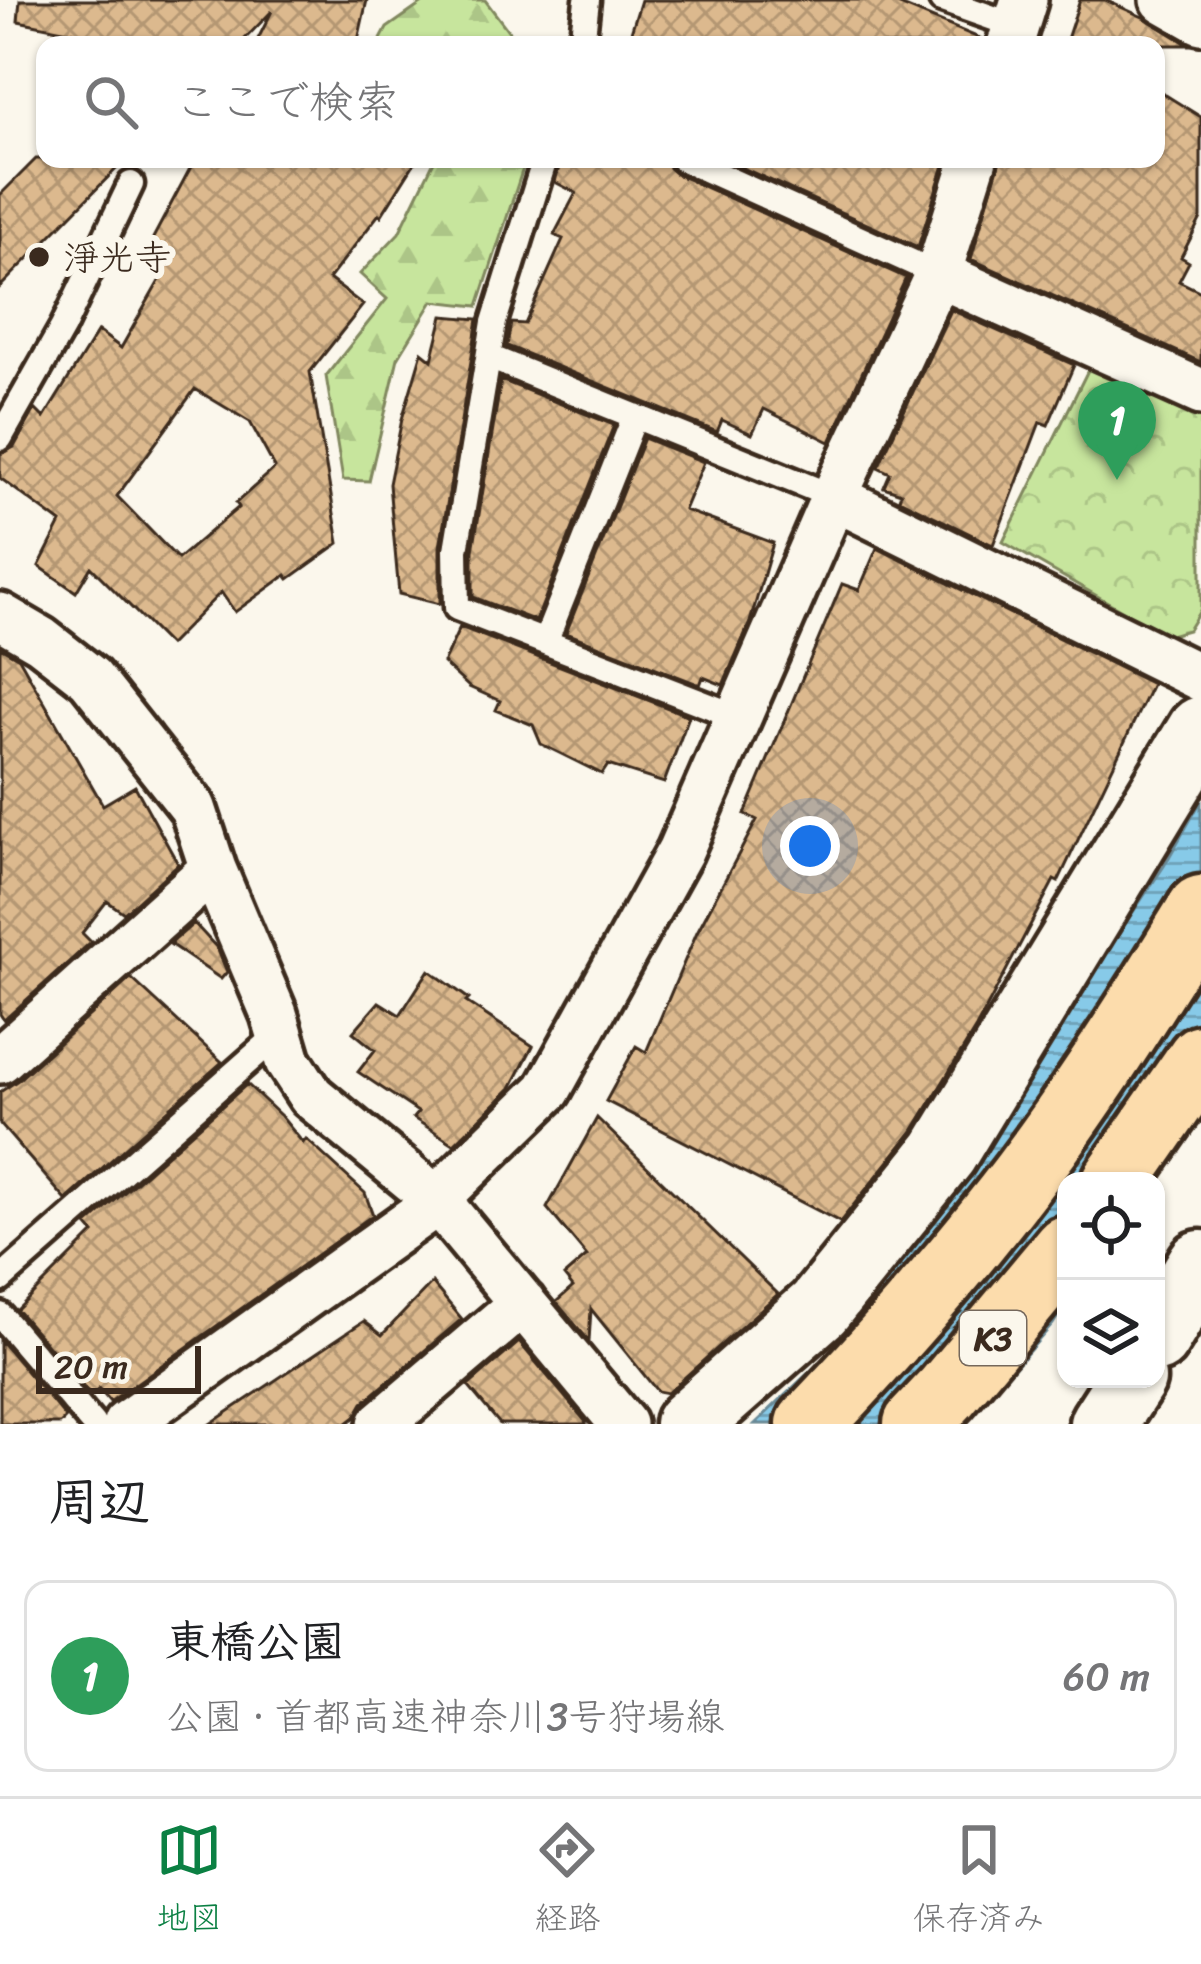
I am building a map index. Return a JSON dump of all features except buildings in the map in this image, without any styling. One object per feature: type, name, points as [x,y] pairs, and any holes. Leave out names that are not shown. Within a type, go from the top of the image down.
[{"type":"highway","name":"K3","points":[[810,1424],[892,1337],[992,1217],[1080,1099],[1201,909]]},
{"type":"highway","points":[[1122,1172],[1201,1058]]},
{"type":"highway","name":"K3","points":[[917,1424],[1057,1261]]},
{"type":"street","points":[[1164,0],[1201,21]]},
{"type":"street","points":[[126,1424],[422,1213],[548,1090],[680,851],[834,497],[938,274],[971,168]]},
{"type":"street","points":[[938,274],[1201,392]]},
{"type":"street","points":[[834,497],[1201,677]]},
{"type":"street","points":[[0,616],[90,678],[193,808],[288,1061],[311,1096],[436,1199],[623,1424]]},
{"type":"street","points":[[688,1424],[819,1308],[944,1153],[1201,730]]},
{"type":"street","points":[[0,1060],[213,869]]},
{"type":"street","points":[[1165,1324],[1201,1264]]},
{"type":"street","points":[[381,1424],[523,1303]]},
{"type":"street","points":[[1103,1424],[1126,1388]]},
{"type":"lane","points":[[582,36],[587,0]]},
{"type":"lane","points":[[943,0],[1017,24]]},
{"type":"lane","points":[[542,168],[494,322],[456,550],[457,608],[738,717]]},
{"type":"lane","points":[[703,168],[938,274]]},
{"type":"lane","points":[[0,438],[63,327],[131,184]]},
{"type":"lane","points":[[489,357],[834,497]]},
{"type":"lane","points":[[545,642],[634,416]]},
{"type":"lane","points":[[0,1280],[280,1033]]},
{"type":"lane","points":[[0,1315],[93,1424]]},
{"type":"green space","points":[[427,0],[485,0],[512,36],[383,36]]},
{"type":"green space","points":[[431,168],[523,168],[478,306],[433,301],[398,358],[369,481],[343,480],[326,376],[387,299],[360,274],[399,233]]},
{"type":"green space","points":[[1089,368],[1201,417],[1201,609],[1188,630],[1167,636],[1003,542]]},
{"type":"water","points":[[1201,801],[1201,1093],[1151,1172],[1057,1172],[1057,1318],[1053,1324],[964,1424],[755,1424],[850,1333],[1164,866]]},
{"type":"place","name":"淨光寺","points":[[39,257]]},
{"type":"place","name":"東橋公園","points":[[1117,480]]}]
